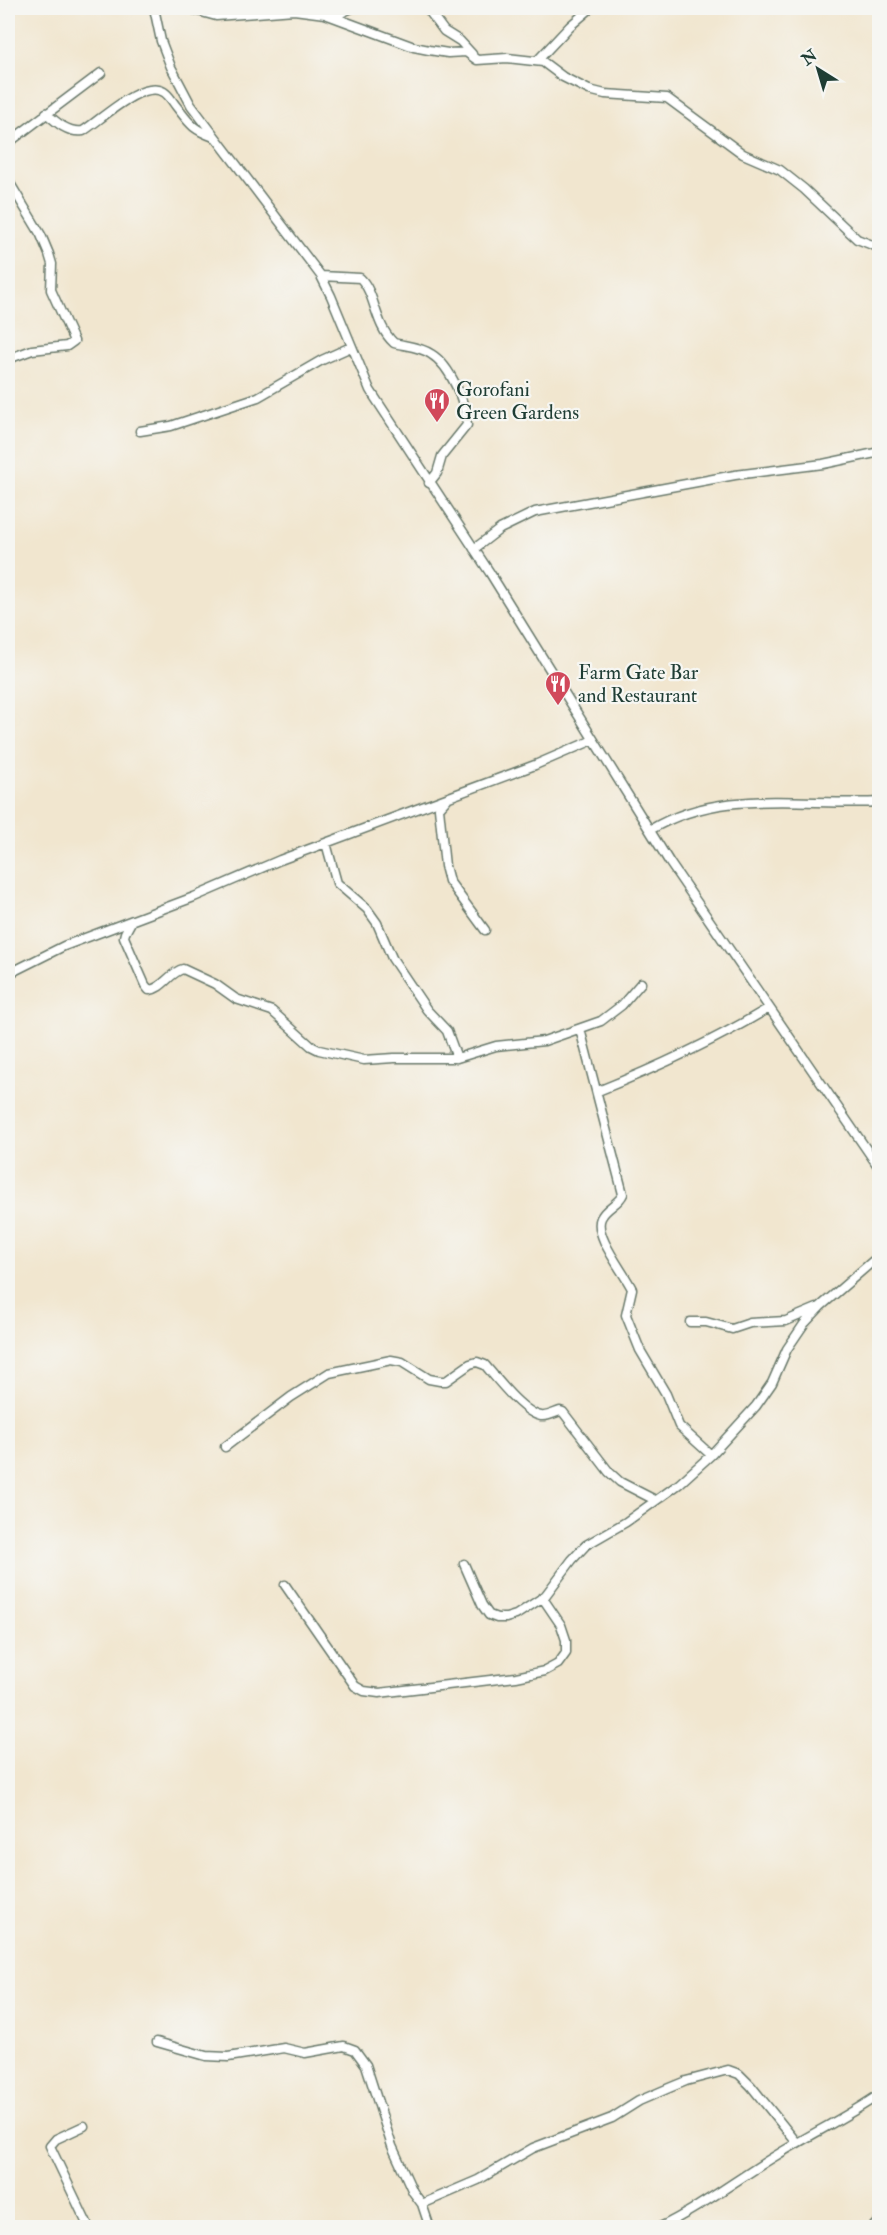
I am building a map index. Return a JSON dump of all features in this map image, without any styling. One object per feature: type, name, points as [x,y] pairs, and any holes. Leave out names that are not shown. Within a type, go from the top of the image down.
[{"type":"street","points":[[154,8],[161,41],[171,67],[191,105],[321,276],[370,390],[474,549],[670,863],[879,1169]]},
{"type":"street","points":[[187,8],[216,16],[294,10],[334,16],[414,46],[448,53],[466,52],[477,60],[538,58],[591,8]]},
{"type":"street","points":[[334,16],[352,8]]},
{"type":"street","points":[[427,8],[444,31],[460,41],[477,60]]},
{"type":"street","points":[[538,58],[574,84],[589,90],[605,94],[667,98],[743,154],[780,170],[804,189],[857,239],[879,248]]},
{"type":"street","points":[[8,142],[101,73]]},
{"type":"street","points":[[46,113],[64,127],[83,131],[122,104],[152,88],[170,97],[195,130],[215,138]]},
{"type":"street","points":[[8,180],[41,235],[49,254],[52,264],[51,290],[74,341],[67,346],[32,350],[8,359]]},
{"type":"street","points":[[321,276],[360,278],[368,290],[381,325],[391,340],[435,356],[457,388],[462,398],[467,425],[442,456],[437,473],[429,483]]},
{"type":"street","points":[[140,431],[179,424],[258,397],[322,360],[351,347]]},
{"type":"street","points":[[474,549],[500,529],[535,512],[735,475],[823,464],[879,452]]},
{"type":"street","points":[[8,974],[64,946],[131,922],[280,860],[535,765],[593,740]]},
{"type":"street","points":[[448,798],[439,807],[445,866],[449,881],[485,930]]},
{"type":"street","points":[[650,830],[670,818],[747,801],[879,802]]},
{"type":"street","points":[[326,843],[337,883],[367,909],[392,958],[428,1010],[447,1031],[457,1058]]},
{"type":"street","points":[[131,922],[124,937],[149,990],[156,989],[177,970],[183,969],[215,984],[236,999],[272,1011],[302,1039],[319,1050],[363,1060],[457,1058],[496,1046],[544,1041],[602,1021],[622,1005],[640,983]]},
{"type":"street","points":[[598,1091],[659,1067],[707,1044],[770,1008]]},
{"type":"street","points":[[580,1029],[623,1194],[600,1220],[600,1231],[632,1289],[626,1315],[640,1350],[666,1394],[679,1426],[711,1455]]},
{"type":"street","points":[[464,1564],[482,1605],[489,1615],[506,1618],[516,1615],[542,1598],[581,1549],[626,1522],[679,1484],[711,1455],[756,1406],[771,1383],[787,1349],[804,1324],[873,1261],[879,1261]]},
{"type":"street","points":[[690,1322],[706,1322],[732,1329],[750,1323],[786,1322],[819,1308]]},
{"type":"street","points":[[225,1447],[291,1397],[329,1373],[391,1360],[402,1362],[429,1379],[446,1381],[470,1364],[477,1362],[485,1365],[522,1405],[538,1415],[543,1417],[563,1412],[609,1473],[620,1482],[655,1500]]},
{"type":"street","points":[[285,1585],[355,1686],[364,1691],[379,1693],[516,1677],[545,1671],[558,1664],[566,1653],[566,1640],[561,1625],[542,1598]]},
{"type":"street","points":[[157,2042],[206,2056],[228,2057],[284,2048],[312,2053],[344,2046],[355,2050],[366,2065],[392,2146],[413,2192],[422,2204],[430,2228]]},
{"type":"street","points":[[422,2204],[478,2180],[533,2148],[612,2118],[639,2101],[686,2081],[728,2070],[739,2074],[751,2086],[797,2143]]},
{"type":"street","points":[[658,2228],[681,2217],[797,2143],[860,2108],[879,2094]]},
{"type":"street","points":[[84,2126],[56,2139],[50,2146],[89,2228]]},
{"type":"street","points":[[872,2228],[879,2220]]},
{"type":"place","name":"Gorofani Green Gardens","points":[[437,424]]},
{"type":"place","name":"Farm Gate Bar and Restaurant","points":[[558,707]]}]
